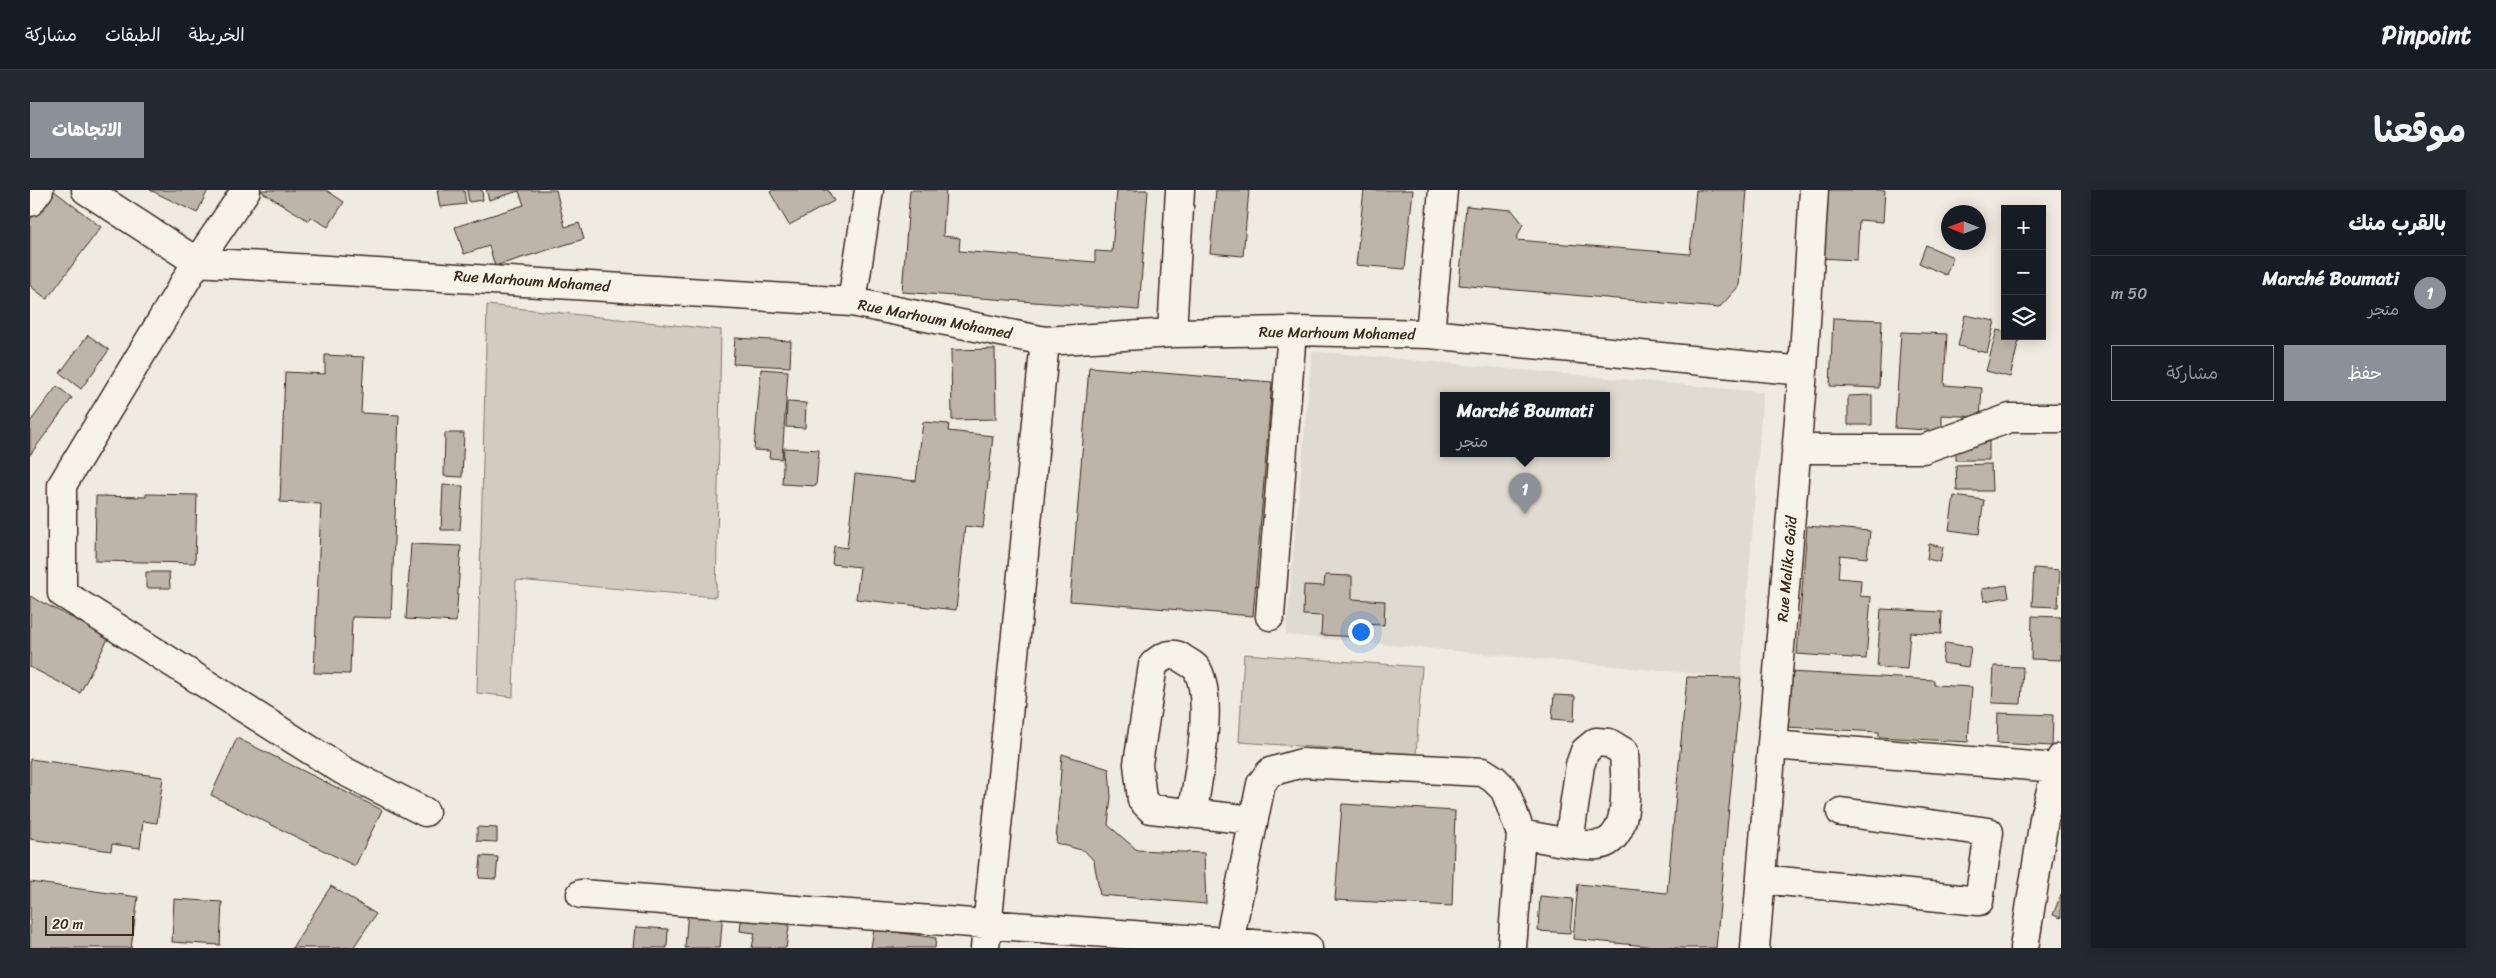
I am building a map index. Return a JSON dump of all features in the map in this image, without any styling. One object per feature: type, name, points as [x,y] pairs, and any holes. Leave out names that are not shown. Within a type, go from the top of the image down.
[{"type":"street","points":[[30,202],[39,190]]},
{"type":"street","points":[[86,190],[197,262]]},
{"type":"street","points":[[246,190],[197,262],[62,484],[62,593],[342,770],[424,812]]},
{"type":"street","points":[[852,302],[869,190]]},
{"type":"street","points":[[1172,333],[1180,190]]},
{"type":"street","points":[[1430,334],[1443,190]]},
{"type":"street","name":"Rue Malika Gaïd","points":[[1755,948],[1803,371],[1814,190]]},
{"type":"street","name":"Rue Marhoum Mohamed","points":[[197,262],[282,265],[852,302],[1045,341],[1172,333],[1292,331],[1430,334],[1803,371]]},
{"type":"street","points":[[1270,616],[1292,331]]},
{"type":"street","points":[[986,935],[1045,341]]},
{"type":"street","points":[[1796,449],[1923,449],[2010,418],[2061,418]]},
{"type":"street","points":[[1192,813],[1204,716],[1204,694],[1198,670],[1180,656],[1169,655],[1161,657],[1153,665],[1138,764],[1142,800],[1151,809],[1253,820]]},
{"type":"street","points":[[1772,745],[2059,763],[2053,814],[2025,948]]},
{"type":"street","points":[[1229,942],[1261,784],[1270,772],[1302,763],[1483,772],[1505,790],[1521,834],[1512,948]]},
{"type":"street","points":[[1761,879],[1979,901],[1989,832],[1841,812]]},
{"type":"street","points":[[1521,834],[1569,842]]},
{"type":"street","points":[[581,894],[986,935],[1229,942],[1308,948]]},
{"type":"shaded area","points":[[487,305],[721,330],[716,597],[516,580],[513,697],[477,693]]},
{"type":"shaded area","points":[[1312,351],[1763,392],[1741,678],[1286,635]]},
{"type":"shaded area","points":[[1244,654],[1422,667],[1416,754],[1239,742]]},
{"type":"building","points":[[53,190],[101,227],[47,299],[30,286],[30,220]]},
{"type":"building","points":[[150,190],[208,190],[197,213]]},
{"type":"building","points":[[259,190],[326,190],[344,202],[328,227],[311,217],[309,221]]},
{"type":"building","points":[[437,190],[464,190],[466,204],[440,207]]},
{"type":"building","points":[[467,190],[482,190],[483,200],[469,202]]},
{"type":"building","points":[[486,190],[556,190],[565,227],[579,223],[584,239],[495,266],[489,246],[464,254],[455,227],[524,205],[519,191],[489,200]]},
{"type":"building","points":[[773,190],[828,190],[834,201],[789,225],[770,192]]},
{"type":"building","points":[[910,190],[946,190],[943,236],[960,238],[959,251],[1095,262],[1095,251],[1112,252],[1117,190],[1148,190],[1139,310],[902,292]]},
{"type":"building","points":[[1216,190],[1249,190],[1243,256],[1210,253]]},
{"type":"building","points":[[1364,190],[1413,190],[1405,269],[1356,265]]},
{"type":"building","points":[[1696,190],[1747,190],[1739,286],[1719,308],[1459,285],[1466,206],[1512,210],[1523,224],[1516,240],[1690,254]]},
{"type":"building","points":[[1822,190],[1885,190],[1883,222],[1859,220],[1857,260],[1818,258]]},
{"type":"building","points":[[1926,245],[1953,257],[1946,275],[1919,263]]},
{"type":"building","points":[[1965,315],[1995,321],[1987,353],[1958,346]]},
{"type":"building","points":[[1833,318],[1882,320],[1879,388],[1830,386]]},
{"type":"building","points":[[1997,330],[2001,331],[2001,340],[2019,340],[2010,377],[1986,371]]},
{"type":"building","points":[[1901,332],[1947,334],[1944,385],[1982,388],[1980,417],[1942,415],[1942,431],[1895,428]]},
{"type":"building","points":[[88,335],[109,350],[81,389],[60,373]]},
{"type":"building","points":[[735,338],[791,341],[790,367],[733,364]]},
{"type":"building","points":[[995,349],[996,419],[952,420],[951,350]]},
{"type":"building","points":[[325,355],[364,357],[361,413],[399,415],[391,618],[352,617],[350,674],[314,673],[321,504],[280,502],[285,372],[325,374]]},
{"type":"building","points":[[1089,367],[1272,382],[1253,616],[1070,601]]},
{"type":"building","points":[[761,369],[788,371],[782,459],[769,458],[770,451],[754,450]]},
{"type":"building","points":[[57,386],[72,398],[30,455],[30,422]]},
{"type":"building","points":[[1872,395],[1872,425],[1848,425],[1848,396]]},
{"type":"building","points":[[787,402],[806,403],[805,428],[786,427]]},
{"type":"building","points":[[923,422],[949,424],[948,431],[993,436],[983,528],[965,526],[956,610],[856,599],[860,567],[832,564],[834,546],[847,548],[855,474],[916,481]]},
{"type":"building","points":[[445,433],[464,433],[462,477],[444,476]]},
{"type":"building","points":[[1956,441],[1989,441],[1989,460],[1956,460]]},
{"type":"building","points":[[784,448],[819,450],[816,486],[782,484]]},
{"type":"building","points":[[1991,464],[1992,491],[1957,491],[1956,465]]},
{"type":"building","points":[[443,485],[463,486],[460,530],[441,530]]},
{"type":"building","points":[[146,494],[197,495],[195,563],[95,561],[96,496],[146,497]]},
{"type":"building","points":[[1954,496],[1984,500],[1979,534],[1949,530]]},
{"type":"building","points":[[1807,526],[1870,531],[1867,558],[1840,555],[1838,578],[1861,580],[1860,596],[1871,597],[1866,659],[1797,654]]},
{"type":"building","points":[[411,544],[461,546],[456,622],[406,619]]},
{"type":"building","points":[[1929,544],[1943,547],[1940,562],[1927,559]]},
{"type":"building","points":[[2034,568],[2060,570],[2058,607],[2032,606]]},
{"type":"building","points":[[146,572],[169,572],[170,588],[146,588]]},
{"type":"building","points":[[1325,575],[1352,576],[1352,599],[1385,601],[1384,625],[1360,624],[1359,637],[1321,635],[1322,616],[1303,615],[1304,585],[1324,586]]},
{"type":"building","points":[[2007,585],[2009,597],[1984,601],[1982,589]]},
{"type":"building","points":[[30,596],[109,637],[80,693],[30,667]]},
{"type":"building","points":[[1881,609],[1942,612],[1941,634],[1910,632],[1907,669],[1877,667]]},
{"type":"building","points":[[2032,616],[2061,617],[2061,660],[2031,659]]},
{"type":"building","points":[[1945,643],[1971,647],[1968,667],[1942,663]]},
{"type":"building","points":[[1994,666],[2023,667],[2021,704],[1992,703]]},
{"type":"building","points":[[1789,672],[1934,680],[1934,685],[1972,687],[1968,742],[1879,737],[1879,732],[1786,727]]},
{"type":"building","points":[[1687,677],[1741,678],[1716,948],[1667,948],[1573,939],[1578,884],[1667,893]]},
{"type":"building","points":[[1554,695],[1575,696],[1574,721],[1552,719]]},
{"type":"building","points":[[1998,713],[2053,715],[2052,746],[1997,743]]},
{"type":"building","points":[[237,738],[382,810],[355,866],[211,795]]},
{"type":"building","points":[[1062,754],[1109,769],[1111,797],[1108,825],[1137,850],[1204,853],[1206,904],[1100,895],[1094,861],[1085,851],[1056,843]]},
{"type":"building","points":[[30,759],[163,777],[157,823],[143,821],[140,848],[112,844],[111,851],[30,839]]},
{"type":"building","points":[[1342,804],[1455,811],[1452,906],[1335,900]]},
{"type":"building","points":[[477,827],[497,828],[497,842],[477,841]]},
{"type":"building","points":[[481,856],[498,857],[496,879],[479,878]]},
{"type":"building","points":[[30,882],[138,897],[131,948],[30,948]]},
{"type":"building","points":[[331,886],[376,914],[353,948],[292,948]]},
{"type":"building","points":[[2061,894],[2061,918],[2053,915]]},
{"type":"building","points":[[1540,896],[1573,899],[1570,933],[1538,931]]},
{"type":"building","points":[[174,899],[222,902],[220,945],[172,942]]},
{"type":"building","points":[[743,905],[791,912],[786,948],[752,948],[755,933],[740,931]]},
{"type":"building","points":[[688,910],[723,912],[720,948],[685,948]]},
{"type":"building","points":[[636,927],[668,929],[667,948],[634,948]]},
{"type":"building","points":[[874,929],[936,938],[935,948],[871,948]]},
{"type":"place","name":"Marché Boumati","points":[[1525,514]]}]
